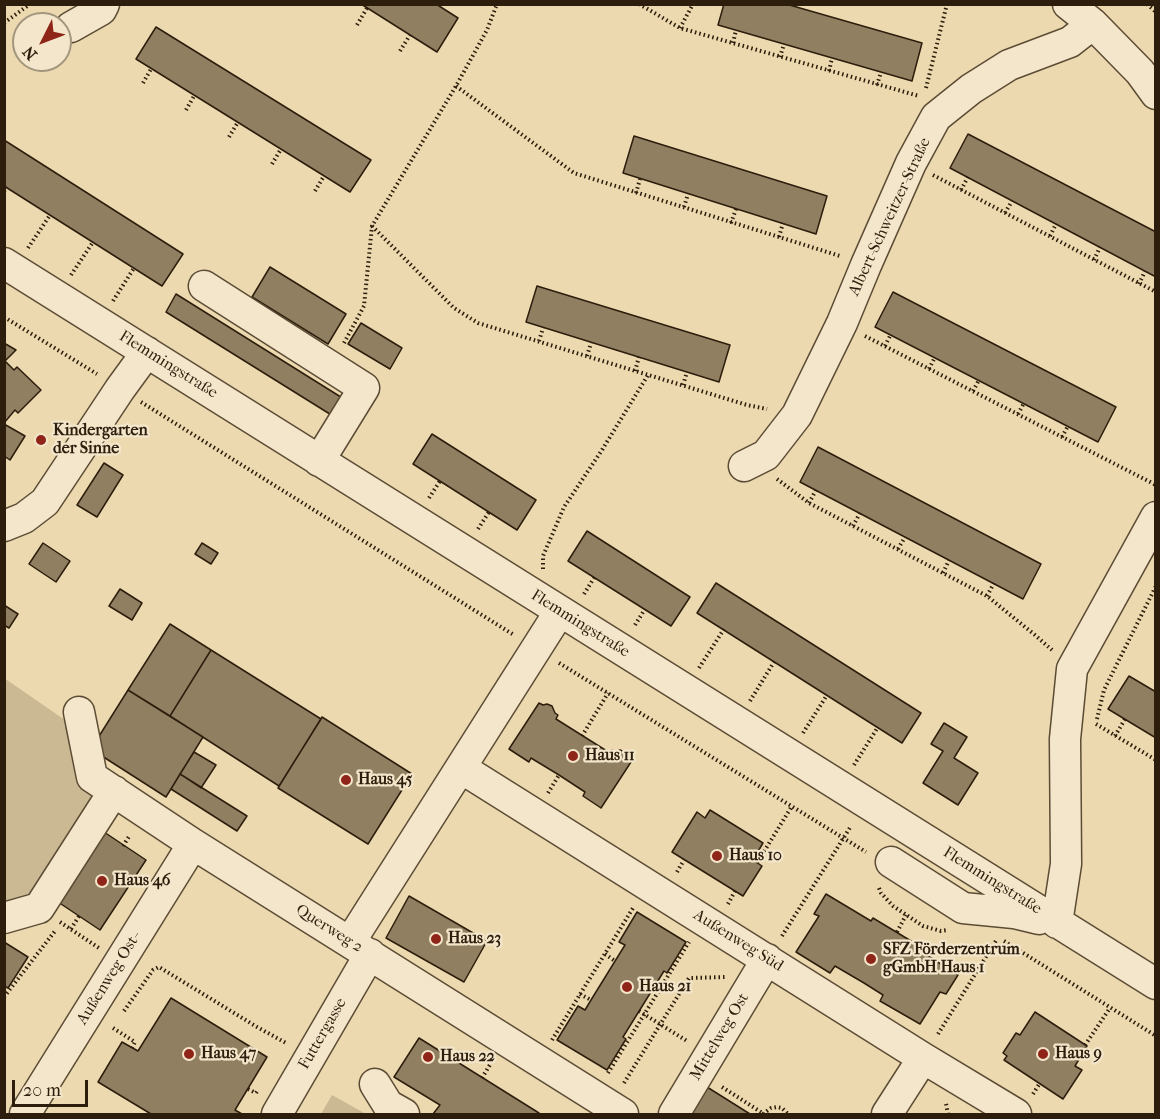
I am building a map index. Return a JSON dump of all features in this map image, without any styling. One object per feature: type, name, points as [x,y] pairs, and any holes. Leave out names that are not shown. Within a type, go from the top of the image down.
[{"type":"street","points":[[72,26],[101,10],[104,4]]},
{"type":"street","points":[[1068,4],[1093,24],[1140,72],[1155,94]]},
{"type":"street","name":"Albert-Schweitzer-Straße","points":[[755,460],[797,416],[842,323],[911,164],[936,117],[971,89],[1009,65],[1070,42],[1093,24]]},
{"type":"street","name":"Flemmingstraße","points":[[10,266],[1155,984]]},
{"type":"street","points":[[204,286],[364,388],[319,461]]},
{"type":"street","points":[[4,526],[24,518],[45,502],[120,388],[147,352]]},
{"type":"street","points":[[880,867],[963,908],[1014,913],[1057,922],[1066,864],[1065,739],[1072,669],[1155,517]]},
{"type":"street","name":"Futtergasse","points":[[277,1114],[360,948],[461,768],[536,649],[551,605]]},
{"type":"street","name":"Querweg 2","points":[[79,712],[92,777],[193,844],[360,948],[551,1048],[617,1110]]},
{"type":"street","name":"Außenweg Süd","points":[[461,768],[762,968],[923,1058],[1016,1114]]},
{"type":"street","points":[[4,918],[50,916],[114,791]]},
{"type":"street","name":"Außenweg Ost-","points":[[25,1114],[193,844]]},
{"type":"street","name":"Mittelweg Ost","points":[[674,1114],[762,968]]},
{"type":"street","points":[[886,1114],[923,1058]]},
{"type":"street","points":[[375,1084],[388,1105],[404,1114]]},
{"type":"path","points":[[4,23],[30,4]]},
{"type":"path","points":[[331,368],[364,306],[372,226],[456,86],[487,30],[497,4]]},
{"type":"path","points":[[639,4],[680,28],[924,98],[947,4]]},
{"type":"path","points":[[680,28],[693,4]]},
{"type":"path","points":[[1147,4],[1155,12]]},
{"type":"path","points":[[357,25],[367,8]]},
{"type":"path","points":[[733,43],[736,30]]},
{"type":"path","points":[[400,51],[410,35]]},
{"type":"path","points":[[780,57],[784,44]]},
{"type":"path","points":[[829,71],[832,58]]},
{"type":"path","points":[[143,83],[152,69]]},
{"type":"path","points":[[877,85],[881,72]]},
{"type":"path","points":[[456,86],[574,173],[866,265]]},
{"type":"path","points":[[186,110],[194,96]]},
{"type":"path","points":[[229,137],[238,123]]},
{"type":"path","points":[[272,164],[281,149]]},
{"type":"path","points":[[911,164],[1155,292]]},
{"type":"path","points":[[315,191],[324,176]]},
{"type":"path","points":[[961,190],[968,177]]},
{"type":"path","points":[[636,193],[640,179]]},
{"type":"path","points":[[684,207],[688,194]]},
{"type":"path","points":[[1005,213],[1012,201]]},
{"type":"path","points":[[731,223],[736,209]]},
{"type":"path","points":[[10,266],[50,215]]},
{"type":"path","points":[[779,237],[783,224]]},
{"type":"path","points":[[1050,236],[1056,224]]},
{"type":"path","points":[[372,226],[454,308],[478,323],[747,405],[797,416]]},
{"type":"path","points":[[58,296],[93,242]]},
{"type":"path","points":[[1094,260],[1100,248]]},
{"type":"path","points":[[100,322],[134,268]]},
{"type":"path","points":[[1139,284],[1145,271]]},
{"type":"path","points":[[4,316],[843,838],[880,867],[881,893],[892,906],[923,926],[941,931],[950,930]]},
{"type":"path","points":[[842,323],[1155,485]]},
{"type":"path","points":[[539,341],[543,328]]},
{"type":"path","points":[[885,346],[891,334]]},
{"type":"path","points":[[587,356],[591,343]]},
{"type":"path","points":[[635,371],[639,357]]},
{"type":"path","points":[[929,369],[935,357]]},
{"type":"path","points":[[683,385],[687,372]]},
{"type":"path","points":[[551,605],[543,556],[564,507],[648,375]]},
{"type":"path","points":[[974,391],[979,380]]},
{"type":"path","points":[[1018,414],[1024,403]]},
{"type":"path","points":[[1062,437],[1068,426]]},
{"type":"path","points":[[755,460],[809,503],[987,596],[1072,669]]},
{"type":"path","points":[[809,503],[816,490]]},
{"type":"path","points":[[853,526],[860,513]]},
{"type":"path","points":[[898,549],[905,537]]},
{"type":"path","points":[[943,573],[949,560]]},
{"type":"path","points":[[987,596],[994,584]]},
{"type":"path","points":[[1095,735],[1104,690],[1155,586]]},
{"type":"path","points":[[686,689],[724,629]]},
{"type":"path","points":[[737,722],[774,662]]},
{"type":"path","points":[[582,736],[608,693]]},
{"type":"path","points":[[790,754],[827,695]]},
{"type":"path","points":[[1115,736],[1125,720]]},
{"type":"path","points":[[1096,724],[1155,760]]},
{"type":"path","points":[[840,786],[878,727]]},
{"type":"path","points":[[617,1110],[660,1024],[689,978],[762,968],[866,802]]},
{"type":"path","points":[[757,863],[792,806]]},
{"type":"path","points":[[123,846],[132,832]]},
{"type":"path","points":[[551,1048],[580,994],[634,907]]},
{"type":"path","points":[[897,932],[906,915]]},
{"type":"path","points":[[4,997],[50,916],[120,961]]},
{"type":"path","points":[[71,929],[79,916]]},
{"type":"path","points":[[990,933],[1155,1036]]},
{"type":"path","points":[[923,1058],[998,937]]},
{"type":"path","points":[[599,1068],[608,1073],[689,941]]},
{"type":"path","points":[[604,954],[615,961]]},
{"type":"path","points":[[122,1014],[153,970],[159,967],[282,1041]]},
{"type":"path","points":[[580,994],[591,1000]]},
{"type":"path","points":[[1085,1045],[1110,1008]]},
{"type":"path","points":[[639,1011],[660,1024],[763,1114],[777,1107],[782,1108],[788,1114]]},
{"type":"path","points":[[106,1037],[118,1021]]},
{"type":"path","points":[[113,1028],[135,1042],[132,1048]]},
{"type":"path","points":[[482,1078],[489,1067]]},
{"type":"shaded area","points":[[4,678],[65,720],[76,782],[100,799],[38,898],[17,907],[5,899]]},
{"type":"shaded area","points":[[332,1095],[366,1114],[321,1114]]},
{"type":"building","points":[[361,4],[436,4],[458,18],[437,52]]},
{"type":"building","points":[[724,4],[786,4],[922,43],[912,81],[718,25]]},
{"type":"building","points":[[156,27],[371,160],[350,192],[136,59]]},
{"type":"building","points":[[968,134],[1156,232],[1156,277],[950,168]]},
{"type":"building","points":[[634,136],[827,196],[816,234],[623,173]]},
{"type":"building","points":[[4,140],[183,254],[162,286],[4,186]]},
{"type":"building","points":[[270,267],[346,314],[328,344],[252,297]]},
{"type":"building","points":[[537,286],[730,345],[719,382],[526,322]]},
{"type":"building","points":[[893,292],[1116,407],[1098,442],[875,327]]},
{"type":"building","points":[[176,294],[344,399],[333,416],[166,312]]},
{"type":"building","points":[[361,323],[402,348],[390,369],[348,344]]},
{"type":"building","points":[[4,343],[16,350],[5,361],[14,370],[17,367],[41,390],[18,413],[15,410],[4,423]]},
{"type":"building","points":[[4,424],[25,436],[10,460],[4,456]]},
{"type":"building","points":[[432,434],[536,500],[517,530],[413,464]]},
{"type":"building","points":[[818,447],[1041,564],[1023,599],[800,482]]},
{"type":"building","points":[[104,463],[123,475],[97,517],[77,505]]},
{"type":"building","points":[[587,531],[690,597],[671,626],[568,561]]},
{"type":"building","points":[[43,543],[70,561],[56,582],[29,564]]},
{"type":"building","points":[[202,543],[218,553],[211,564],[195,554]]},
{"type":"building","points":[[716,583],[921,713],[902,743],[697,613]]},
{"type":"building","points":[[120,589],[142,603],[132,620],[109,606]]},
{"type":"building","points":[[4,605],[18,614],[9,628],[4,625]]},
{"type":"building","points":[[170,624],[211,650],[170,716],[128,690]]},
{"type":"building","points":[[211,650],[321,719],[279,786],[170,716]]},
{"type":"building","points":[[1129,676],[1156,692],[1156,738],[1108,709]]},
{"type":"building","points":[[128,690],[203,737],[166,797],[91,749]]},
{"type":"building","name":"Haus 11","points":[[539,703],[552,706],[558,715],[556,719],[610,753],[612,750],[625,752],[627,759],[631,762],[601,808],[583,796],[585,792],[559,775],[531,758],[529,762],[509,749]]},
{"type":"building","name":"Haus 45","points":[[322,717],[412,774],[368,844],[278,788]]},
{"type":"building","points":[[944,723],[967,737],[954,758],[978,773],[958,805],[923,783],[943,751],[931,744]]},
{"type":"building","points":[[194,752],[216,765],[201,788],[180,774]]},
{"type":"building","points":[[180,774],[247,816],[237,831],[171,789]]},
{"type":"building","name":"Haus 10","points":[[710,810],[763,843],[753,860],[762,866],[743,896],[672,852],[697,812],[705,818]]},
{"type":"building","name":"Haus 46","points":[[104,832],[146,860],[100,930],[58,902]]},
{"type":"building","name":"SFZ Förderzentrum gGmbH Haus 1","points":[[826,894],[871,921],[873,918],[921,947],[919,950],[958,975],[946,994],[940,992],[920,1024],[880,1001],[883,995],[835,966],[830,973],[796,952],[819,916],[814,914]]},
{"type":"building","name":"Haus 23","points":[[409,896],[487,941],[464,982],[386,938]]},
{"type":"building","name":"Haus 21","points":[[637,912],[686,942],[667,973],[664,971],[623,1037],[626,1039],[607,1070],[557,1040],[578,1006],[585,1010],[625,945],[619,942]]},
{"type":"building","points":[[4,942],[28,957],[8,988],[4,986]]},
{"type":"building","name":"Haus 47","points":[[171,998],[267,1057],[235,1110],[242,1114],[151,1114],[98,1082],[122,1042],[138,1051]]},
{"type":"building","name":"Haus 9","points":[[1035,1012],[1087,1046],[1075,1066],[1082,1070],[1063,1099],[1004,1060],[1007,1056],[1003,1053],[1016,1033],[1020,1035]]},
{"type":"building","name":"Haus 22","points":[[419,1038],[539,1113],[433,1114],[440,1105],[394,1077]]},
{"type":"building","points":[[707,1087],[750,1114],[690,1114]]},
{"type":"place","name":"Kindergarten der Sinne","points":[[41,440]]},
{"type":"place","name":"Haus 11","points":[[573,756]]},
{"type":"place","name":"Haus 45","points":[[346,780]]},
{"type":"place","name":"Haus 10","points":[[717,856]]},
{"type":"place","name":"Haus 46","points":[[102,881]]},
{"type":"place","name":"Haus 23","points":[[436,939]]},
{"type":"place","name":"SFZ Förderzentrum gGmbH Haus 1","points":[[871,959]]},
{"type":"place","name":"Haus 21","points":[[627,987]]},
{"type":"place","name":"Haus 47","points":[[189,1054]]},
{"type":"place","name":"Haus 9","points":[[1043,1054]]},
{"type":"place","name":"Haus 22","points":[[428,1057]]}]
